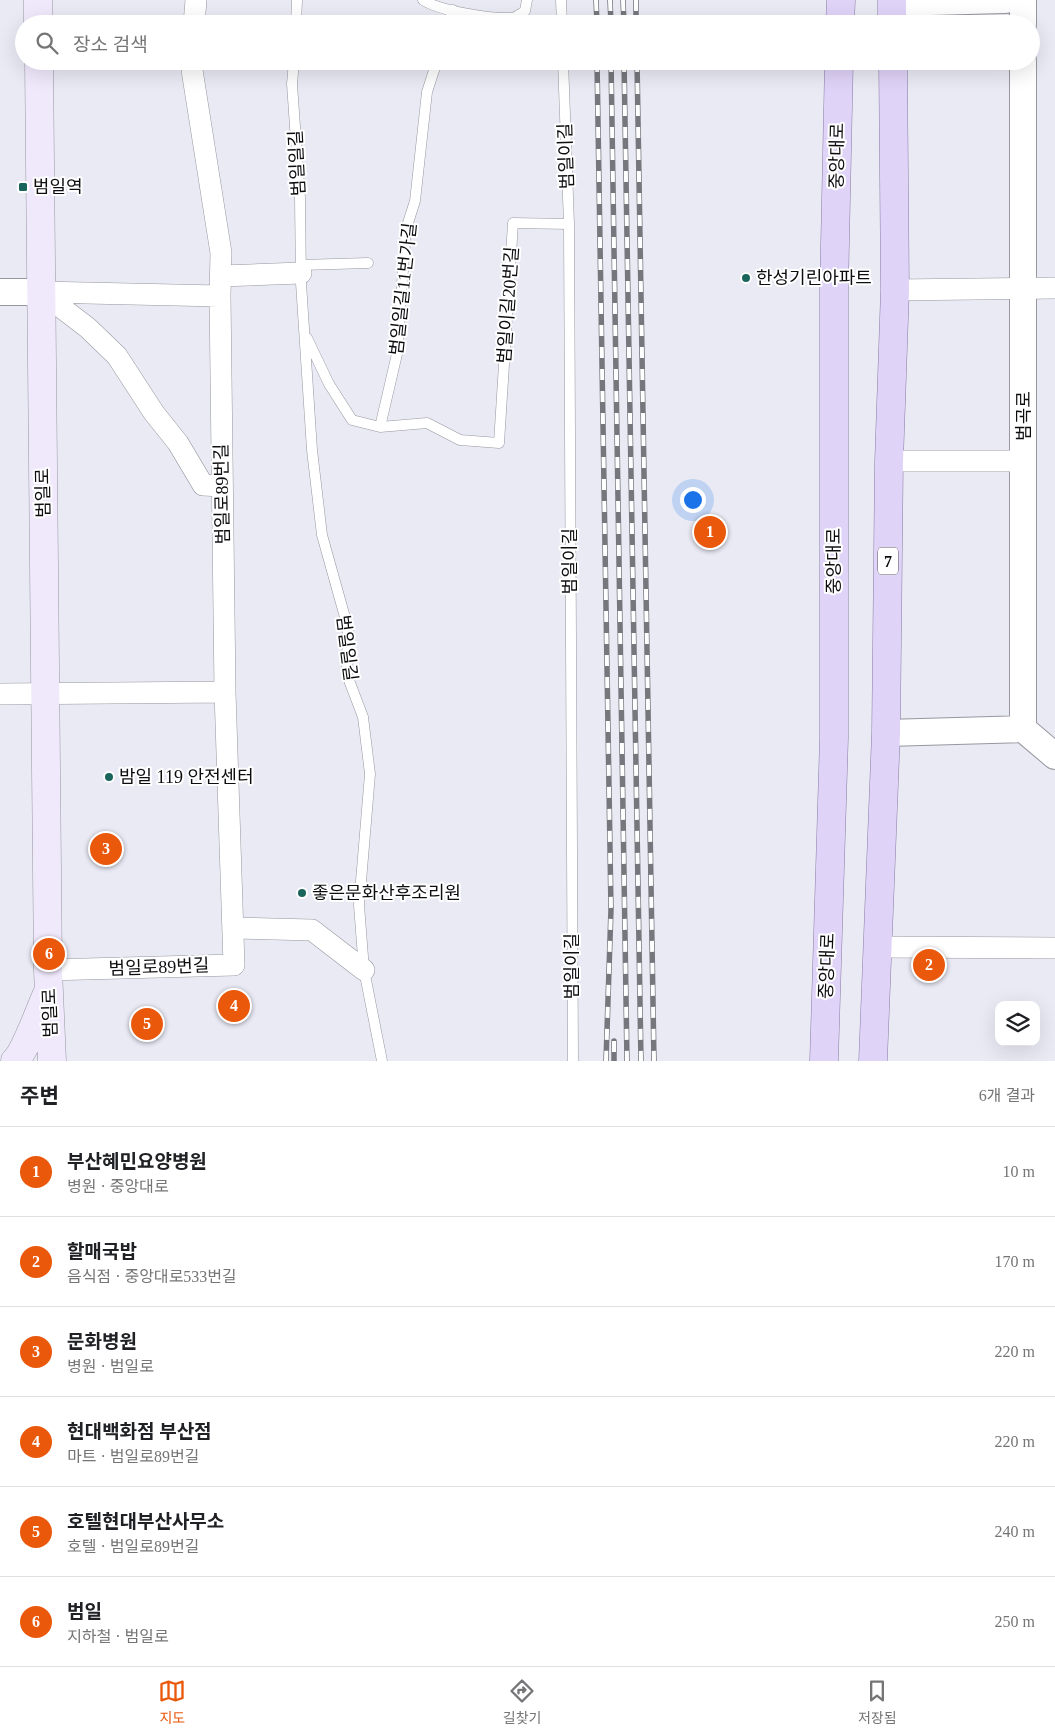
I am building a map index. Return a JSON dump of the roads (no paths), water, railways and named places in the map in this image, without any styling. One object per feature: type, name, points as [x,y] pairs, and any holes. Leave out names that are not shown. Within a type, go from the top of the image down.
[{"type":"main road","points":[[38,0],[38,15]]},
{"type":"main road","points":[[841,15],[842,0]]},
{"type":"main road","name":"범일로","points":[[39,70],[49,980],[52,1061]]},
{"type":"main road","name":"중앙대로","points":[[824,1061],[834,738],[834,290],[839,70]]},
{"type":"main road","name":"7","points":[[873,1061],[886,733],[889,461],[895,290],[893,70]]},
{"type":"main road","points":[[15,1061],[20,1056],[49,980]]},
{"type":"street","points":[[195,15],[196,0]]},
{"type":"street","points":[[892,9],[1005,0]]},
{"type":"street","points":[[1023,0],[1023,15]]},
{"type":"street","name":"범일로89번길","points":[[49,980],[234,965],[225,692],[221,253],[192,70]]},
{"type":"street","name":"범곡로","points":[[1023,70],[1025,461],[1023,729]]},
{"type":"street","points":[[0,292],[220,286],[301,269]]},
{"type":"street","points":[[895,290],[1055,288]]},
{"type":"street","points":[[41,292],[88,328],[117,356],[154,413],[178,443],[203,485],[222,486]]},
{"type":"street","points":[[889,461],[1025,461]]},
{"type":"street","points":[[0,694],[225,692]]},
{"type":"street","points":[[886,733],[1023,729],[1055,756]]},
{"type":"street","points":[[234,928],[312,930],[364,970]]},
{"type":"street","points":[[876,948],[1055,948]]},
{"type":"lane","points":[[296,15],[297,0]]},
{"type":"lane","points":[[423,0],[433,6],[490,15]]},
{"type":"lane","points":[[518,15],[525,11],[527,0]]},
{"type":"lane","points":[[561,0],[562,15]]},
{"type":"lane","points":[[451,15],[452,10]]},
{"type":"lane","name":"범일일길","points":[[293,70],[292,84],[300,198],[304,332],[312,450],[322,535],[348,628],[347,675],[363,717],[370,774],[359,905],[364,970],[382,1061]]},
{"type":"lane","name":"범일일길11번가길","points":[[380,427],[397,354],[406,229],[415,201],[427,92],[434,70]]},
{"type":"lane","name":"범일이길","points":[[563,70],[568,224],[573,1061]]},
{"type":"lane","name":"범일이길20번길","points":[[380,427],[427,423],[460,440],[499,443],[513,223],[568,224]]},
{"type":"lane","points":[[301,269],[368,263]]},
{"type":"lane","points":[[304,332],[329,384],[352,420],[380,427]]},
{"type":"railway","points":[[596,0],[597,15]]},
{"type":"railway","points":[[610,0],[611,15]]},
{"type":"railway","points":[[623,0],[624,15]]},
{"type":"railway","points":[[636,0],[636,15]]},
{"type":"railway","points":[[597,70],[611,909],[606,1061]]},
{"type":"railway","points":[[611,70],[627,1061]]},
{"type":"railway","points":[[624,70],[641,1061]]},
{"type":"railway","points":[[637,70],[654,1061]]},
{"type":"railway","points":[[614,1041],[614,1061]]},
{"type":"place","name":"범일역","points":[[23,187]]},
{"type":"place","name":"한성기린아파트","points":[[746,278]]},
{"type":"place","name":"부산혜민요양병원","points":[[710,532]]},
{"type":"place","name":"밤일 119 안전센터","points":[[109,777]]},
{"type":"place","name":"문화병원","points":[[106,849]]},
{"type":"place","name":"좋은문화산후조리원","points":[[302,893]]},
{"type":"place","name":"범일","points":[[49,954]]},
{"type":"place","name":"할매국밥","points":[[929,965]]},
{"type":"place","name":"현대백화점 부산점","points":[[234,1006]]},
{"type":"place","name":"호텔현대부산사무소","points":[[147,1024]]}]
